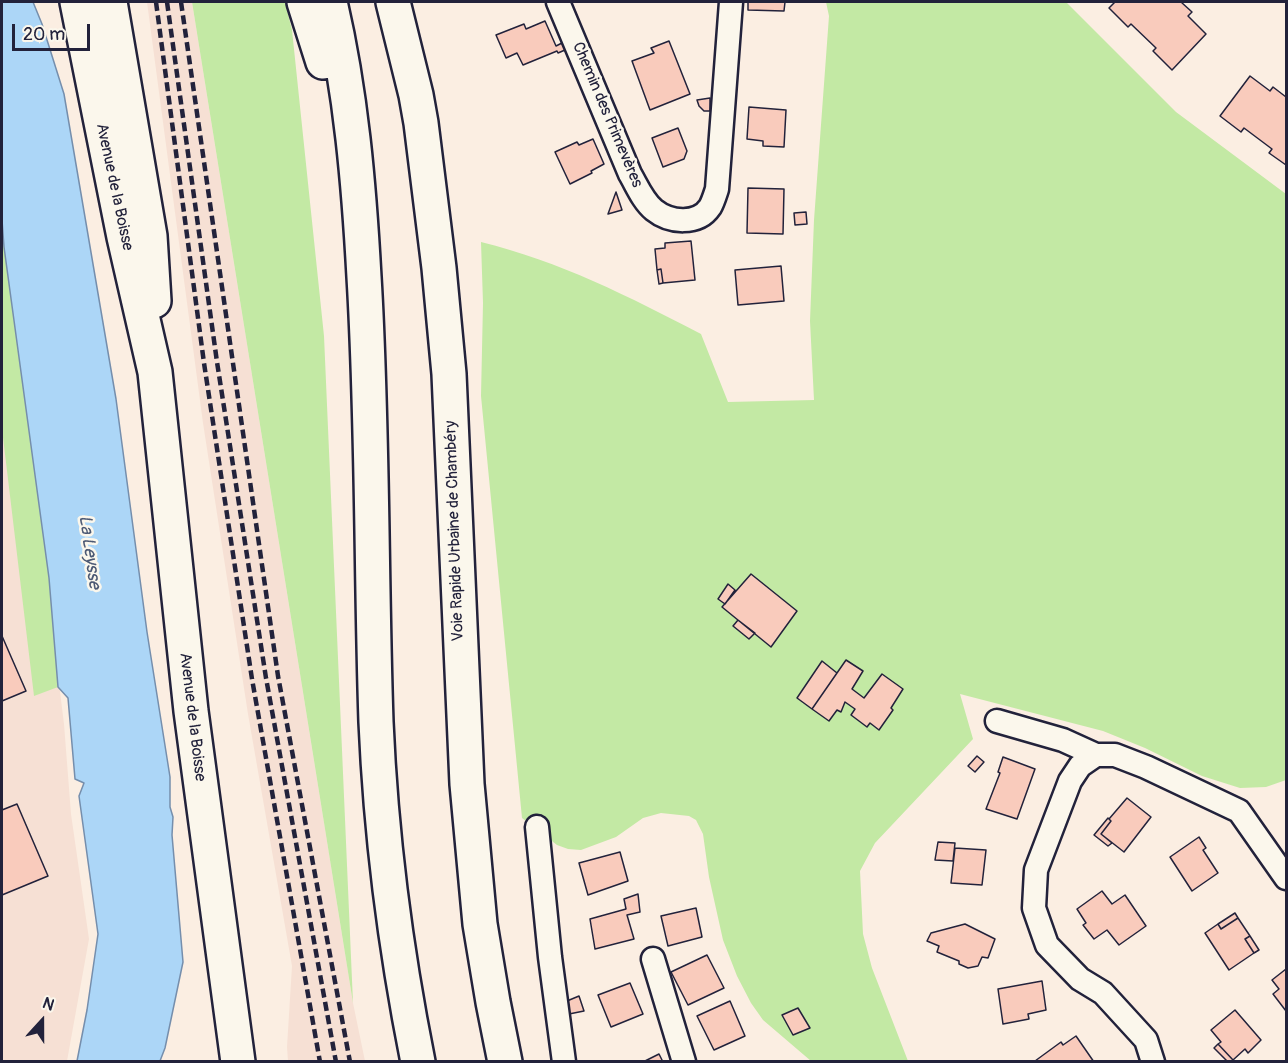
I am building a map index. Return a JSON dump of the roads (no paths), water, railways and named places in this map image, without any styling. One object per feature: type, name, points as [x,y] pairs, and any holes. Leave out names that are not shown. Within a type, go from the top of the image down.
[{"type":"main road","name":"Avenue de la Boisse","points":[[77,2],[124,237],[155,372],[191,711],[238,1062]]},
{"type":"main road","name":"Avenue de la Boisse","points":[[110,2],[150,236],[154,285],[155,372]]},
{"type":"main road","points":[[304,2],[339,118],[361,213]]},
{"type":"main road","points":[[330,2],[344,75],[361,213],[371,411],[374,641],[380,791],[390,902],[418,1062]]},
{"type":"main road","name":"Voie Rapide Urbaine de Chambéry","points":[[393,2],[416,95],[439,268],[449,374],[467,784],[480,924],[506,1062]]},
{"type":"main road","points":[[402,2],[416,95]]},
{"type":"street","name":"Chemin des Primevères","points":[[558,2],[630,174],[641,194],[655,211],[673,218],[687,220],[699,217],[710,207],[717,189],[731,2]]},
{"type":"street","points":[[997,721],[1063,740],[1096,755],[1115,754],[1239,811],[1287,878]]},
{"type":"street","points":[[1096,755],[1080,766],[1070,782],[1036,870],[1034,908],[1047,945],[1080,979],[1103,993],[1146,1040],[1153,1062]]},
{"type":"street","points":[[537,827],[549,957],[564,1062]]},
{"type":"street","points":[[653,959],[684,1062]]},
{"type":"water","name":"La Leysse","points":[[2,2],[33,2],[64,94],[116,399],[147,632],[170,777],[170,807],[173,817],[172,835],[183,962],[165,1048],[160,1061],[77,1061],[98,934],[79,796],[84,783],[75,779],[68,698],[58,687],[49,578],[4,247]]},
{"type":"railway","points":[[156,2],[204,363],[252,679],[320,1062]]},
{"type":"railway","points":[[167,2],[217,362],[266,678],[336,1062]]},
{"type":"railway","points":[[181,2],[278,676],[350,1062]]}]
